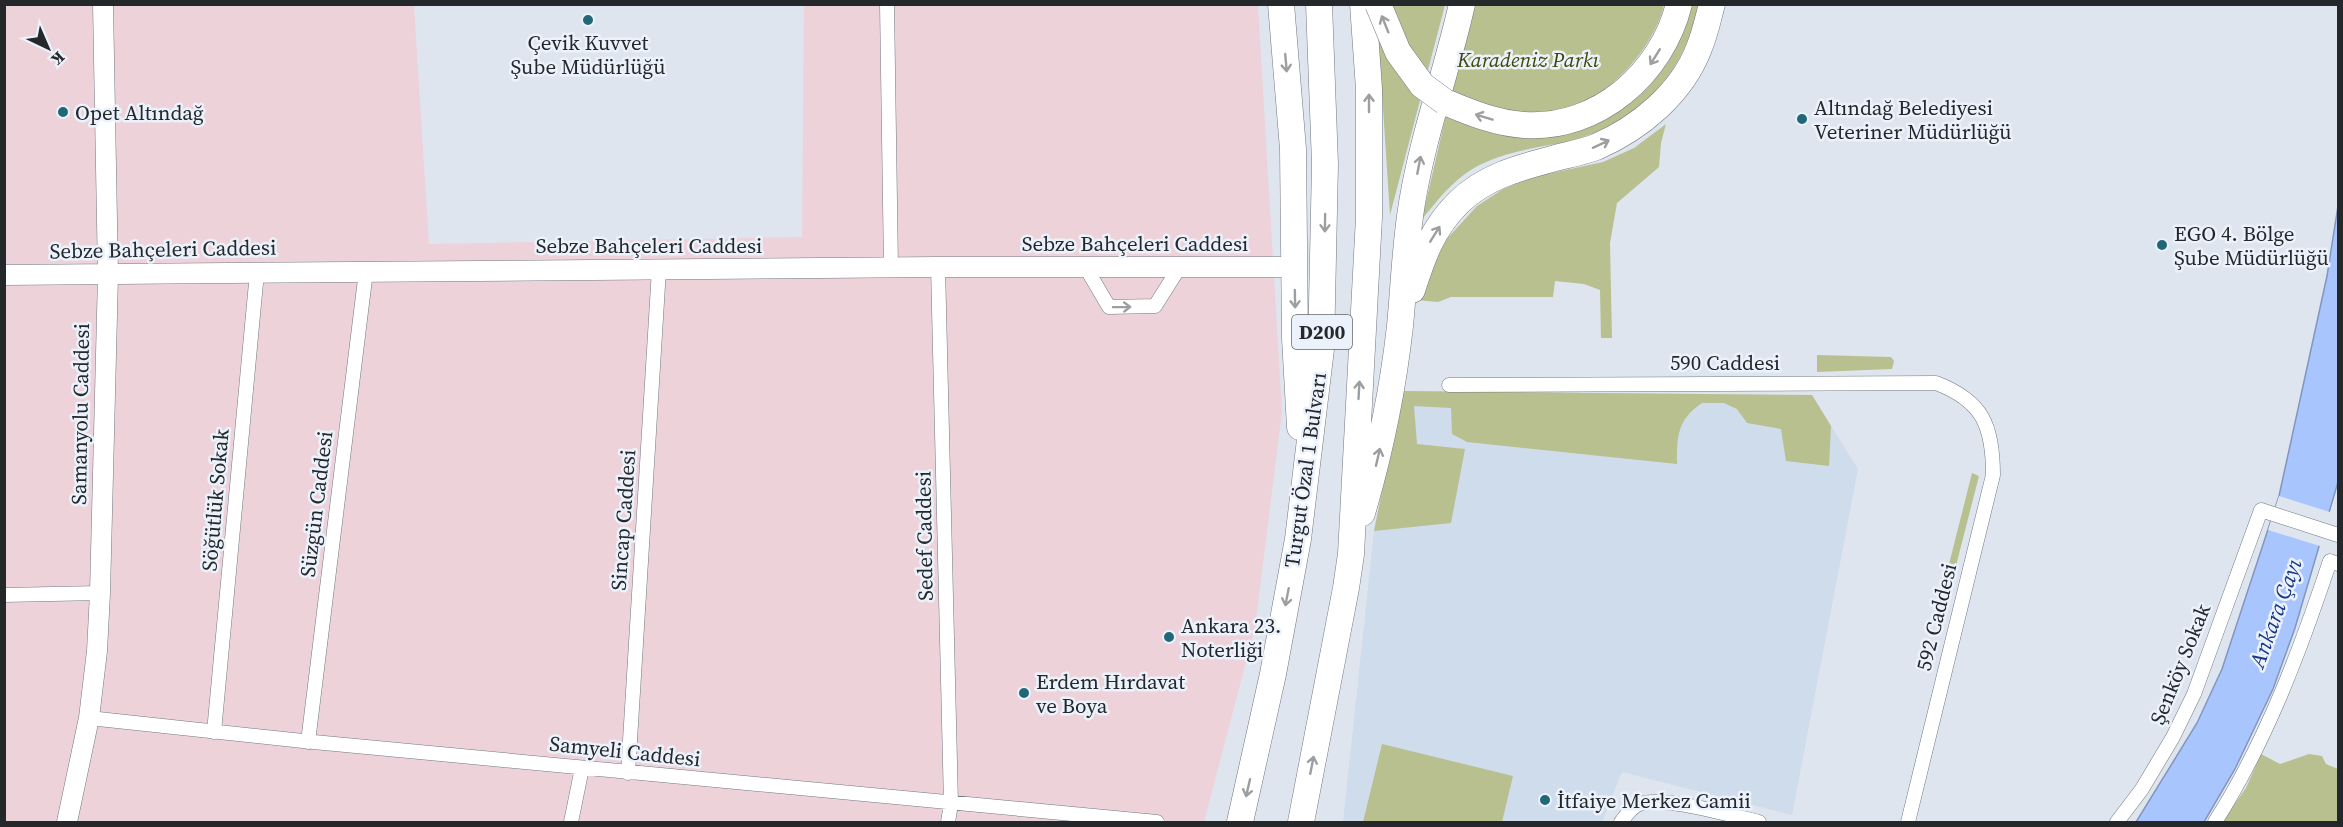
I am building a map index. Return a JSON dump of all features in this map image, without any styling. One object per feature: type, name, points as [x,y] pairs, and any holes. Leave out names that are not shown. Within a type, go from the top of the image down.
[{"type":"highway","points":[[1281,4],[1293,149],[1295,338],[1304,498]]},
{"type":"highway","name":"Turgut Özal 1 Bulvarı","points":[[1240,822],[1273,674],[1298,539],[1321,349],[1325,164],[1318,4]]},
{"type":"highway","name":"Turgut Özal 1 Bulvarı","points":[[1301,822],[1351,554],[1369,217],[1369,90],[1363,4]]},
{"type":"highway","points":[[1378,4],[1398,52],[1422,85],[1445,102],[1494,120],[1525,125],[1552,124],[1577,119],[1628,90],[1646,70],[1668,35],[1679,4]]},
{"type":"highway","points":[[1400,327],[1412,199],[1424,142],[1454,41],[1462,4]]},
{"type":"highway","points":[[1400,327],[1433,234],[1459,202],[1488,180],[1516,168],[1595,147],[1630,129],[1655,110],[1686,76],[1699,50],[1712,4]]},
{"type":"highway","name":"Turgut Özal 1 Bulvarı","points":[[1351,554],[1378,459],[1400,327]]},
{"type":"street","name":"Samanyolu Caddesi","points":[[67,822],[89,718],[97,651],[100,593],[108,275],[103,4]]},
{"type":"street","points":[[887,4],[891,268]]},
{"type":"street","name":"Sebze Bahçeleri Caddesi","points":[[4,275],[938,267],[1294,267]]},
{"type":"street","name":"Sedef Caddesi","points":[[938,267],[951,804],[948,822]]},
{"type":"street","points":[[1086,268],[1110,308],[1155,306],[1179,268]]},
{"type":"street","name":"Sincap Caddesi","points":[[628,773],[659,269]]},
{"type":"street","name":"Süzgün Caddesi","points":[[308,742],[366,271]]},
{"type":"street","name":"Söğütlük Sokak","points":[[214,732],[257,272]]},
{"type":"street","name":"590 Caddesi","points":[[1449,385],[1936,383],[1963,396],[1976,406],[1986,422]]},
{"type":"street","name":"592 Caddesi","points":[[1908,822],[1993,475],[1993,453],[1986,422]]},
{"type":"street","name":"Şenköy Sokak","points":[[2117,822],[2142,789],[2173,737],[2194,694],[2267,512],[2335,533]]},
{"type":"street","points":[[2215,822],[2264,733],[2292,668],[2330,561],[2338,564]]},
{"type":"street","points":[[4,595],[100,593]]},
{"type":"street","name":"Samyeli Caddesi","points":[[89,718],[308,742],[1157,822]]},
{"type":"street","points":[[571,822],[582,768]]},
{"type":"street","points":[[1621,822],[1637,805],[1652,802],[1667,803],[1711,817],[1759,822]]},
{"type":"shaded area","points":[[5,5],[414,5],[429,244],[802,237],[804,5],[1258,5],[1282,412],[1255,628],[1204,822],[5,822]]},
{"type":"shaded area","points":[[1402,391],[1812,395],[1858,469],[1792,815],[1622,772],[1602,822],[1343,822],[1374,531]]},
{"type":"green space","points":[[1382,5],[1445,5],[1390,215],[1379,47]]},
{"type":"green space","name":"Karadeniz Parkı","points":[[1473,5],[1664,5],[1658,23],[1636,59],[1605,89],[1569,109],[1547,113],[1504,113],[1448,91]]},
{"type":"green space","points":[[1692,5],[1699,5],[1690,34],[1677,62],[1653,93],[1638,107],[1604,129],[1566,142],[1507,154],[1474,168],[1452,185],[1422,219],[1446,115],[1491,133],[1527,136],[1617,110],[1643,93],[1665,65],[1674,50]]},
{"type":"green space","points":[[1666,124],[1661,143],[1659,167],[1617,203],[1610,243],[1612,338],[1601,338],[1600,290],[1584,284],[1555,281],[1553,297],[1451,297],[1438,302],[1416,300],[1433,254],[1477,206],[1503,189],[1533,177],[1603,162],[1634,148]]},
{"type":"green space","points":[[1817,355],[1891,357],[1894,361],[1892,369],[1817,372]]},
{"type":"green space","points":[[1721,360],[1773,362],[1773,370],[1722,369]]},
{"type":"green space","points":[[1402,391],[1812,395],[1831,426],[1829,466],[1786,461],[1781,429],[1747,423],[1737,409],[1724,403],[1702,403],[1683,422],[1678,437],[1677,464],[1467,442],[1452,434],[1451,408],[1414,406],[1417,444],[1465,449],[1451,523],[1374,531]]},
{"type":"green space","points":[[1972,473],[1979,476],[1949,593],[1942,592]]},
{"type":"green space","points":[[1382,744],[1513,776],[1502,822],[1363,822]]},
{"type":"green space","points":[[2261,754],[2280,764],[2309,754],[2322,756],[2326,764],[2338,769],[2338,822],[2222,822],[2246,788]]},
{"type":"water","name":"Ankara Çayı","points":[[2338,206],[2338,482],[2295,628],[2273,689],[2235,769],[2204,822],[2136,822],[2197,723],[2222,669],[2279,496],[2327,276]]},
{"type":"pier","points":[[2279,496],[2333,513],[2323,547],[2268,530]]},
{"type":"place","name":"Çevik Kuvvet Şube Müdürlüğü","points":[[588,20]]},
{"type":"place","name":"Opet Altındağ","points":[[63,112]]},
{"type":"place","name":"Altındağ Belediyesi Veteriner Müdürlüğü","points":[[1802,119]]},
{"type":"place","name":"EGO 4. Bölge Şube Müdürlüğü","points":[[2162,245]]},
{"type":"place","name":"Ankara 23. Noterliği","points":[[1169,637]]},
{"type":"place","name":"Erdem Hırdavat ve Boya","points":[[1024,693]]},
{"type":"place","name":"İtfaiye Merkez Camii","points":[[1545,800]]}]
